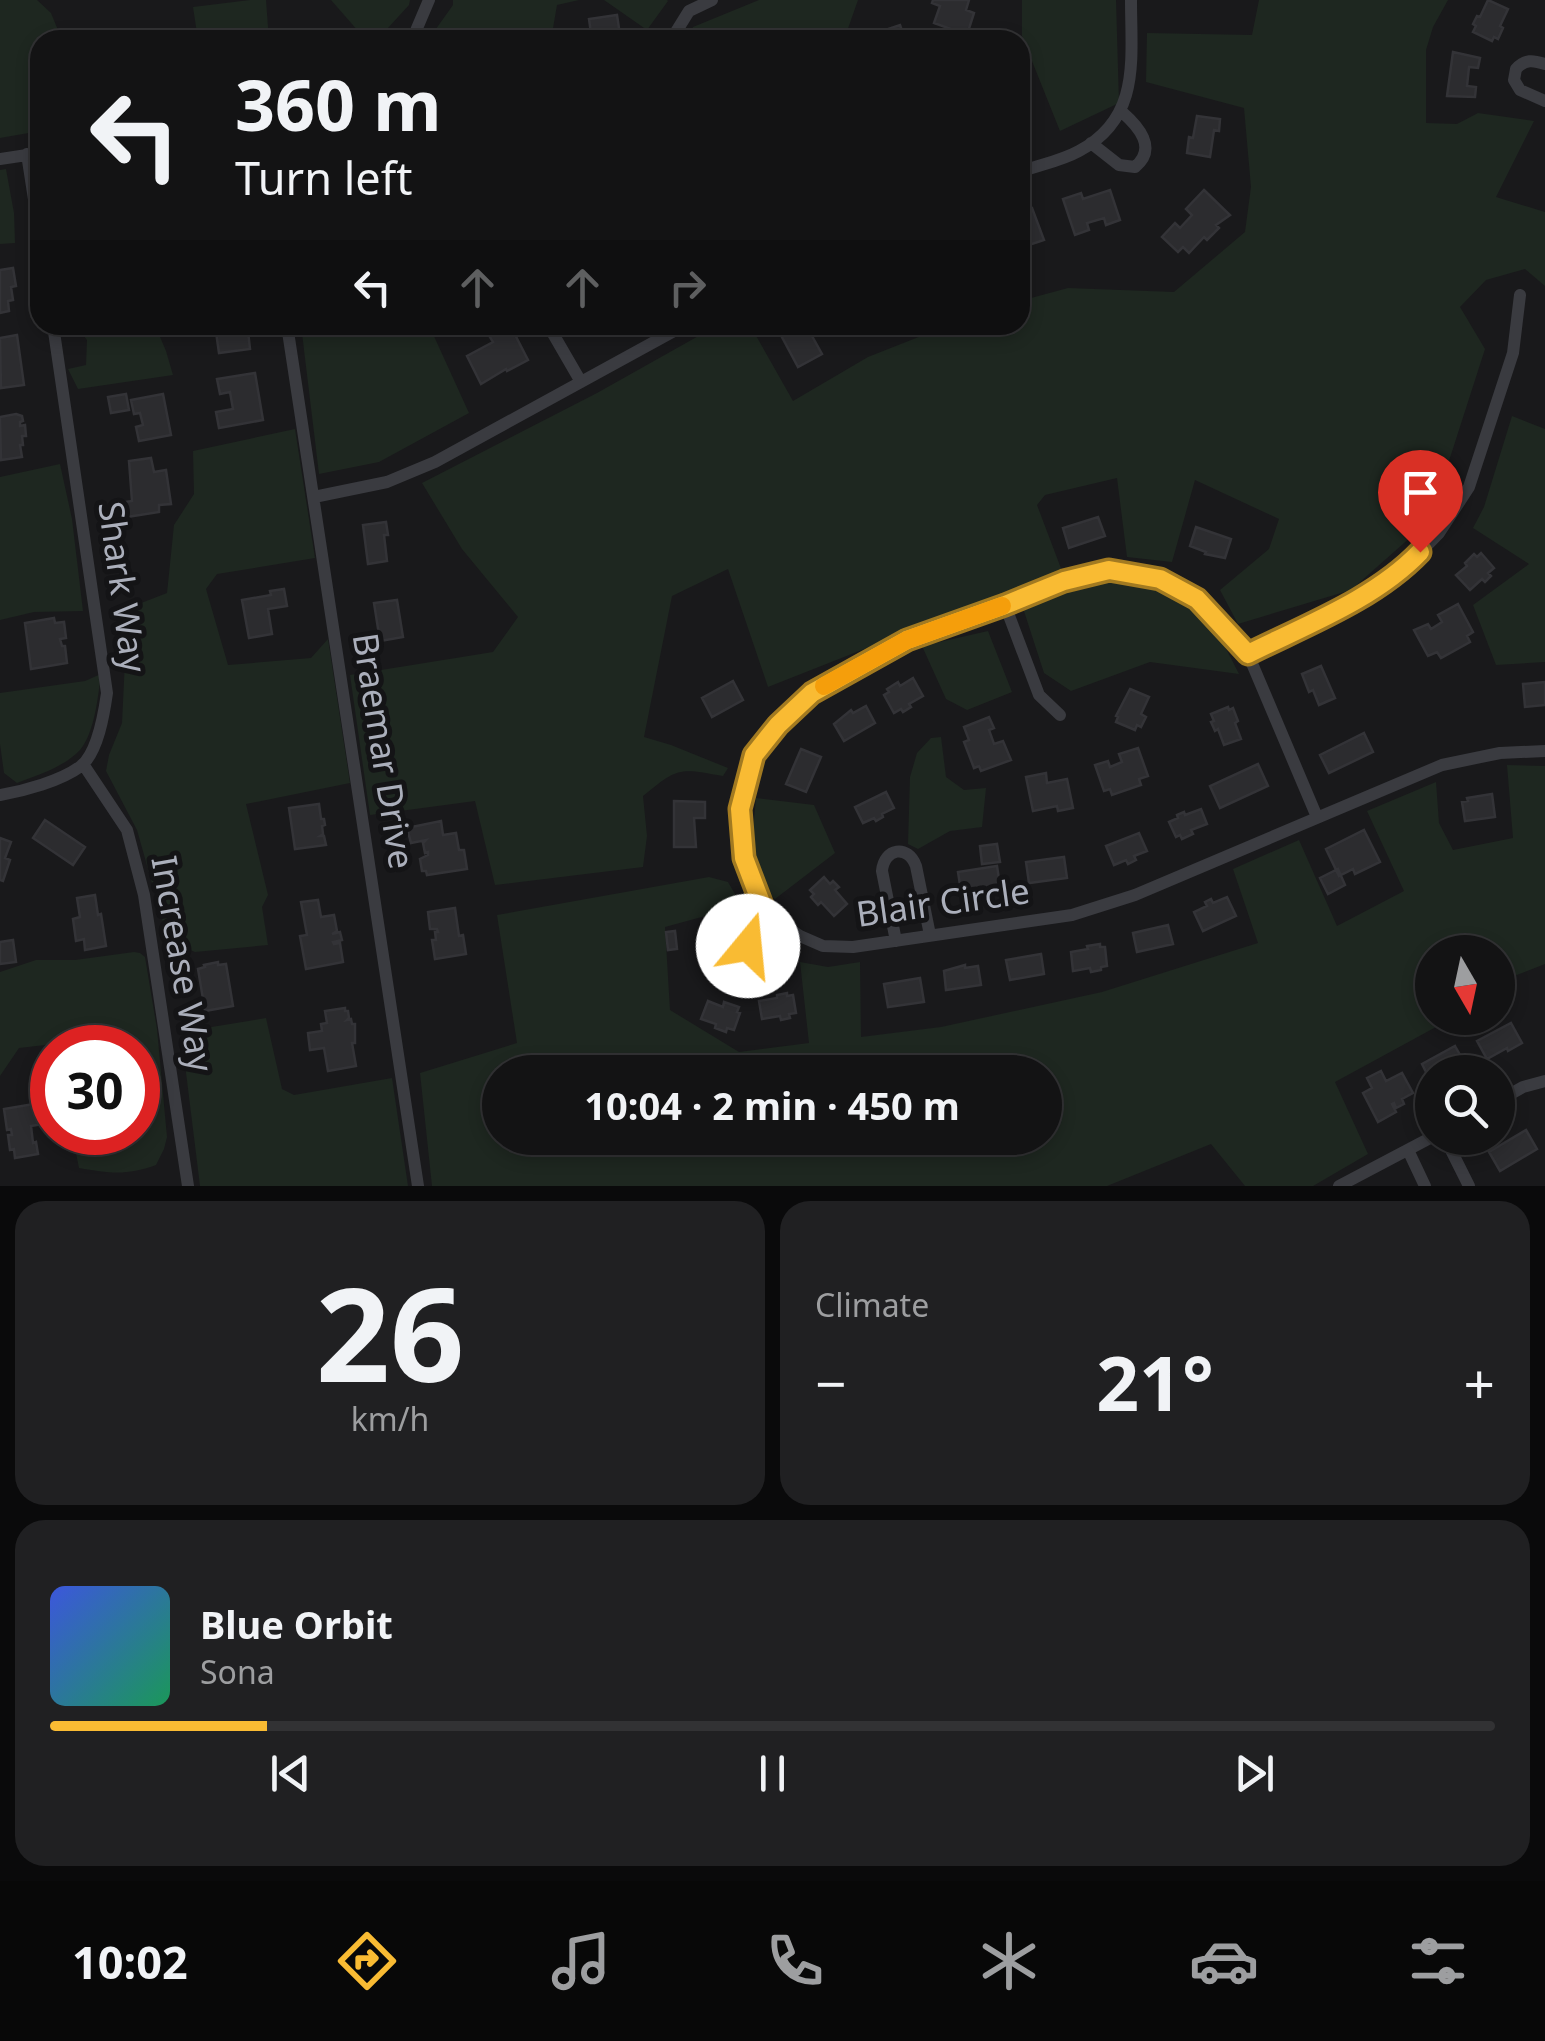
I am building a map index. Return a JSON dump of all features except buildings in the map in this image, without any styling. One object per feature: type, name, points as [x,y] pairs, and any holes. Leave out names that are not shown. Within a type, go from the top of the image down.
[{"type":"street","points":[[416,30],[429,0]]},
{"type":"street","points":[[677,30],[689,11],[712,0]]},
{"type":"street","points":[[1030,168],[1077,152],[1098,139],[1122,112],[1130,74],[1132,0]]},
{"type":"street","points":[[1545,64],[1525,62],[1516,69],[1514,80],[1520,90],[1545,101]]},
{"type":"street","points":[[1091,143],[1119,164],[1135,167],[1143,161],[1143,136],[1122,112]]},
{"type":"street","points":[[0,159],[30,154]]},
{"type":"street","points":[[1248,654],[1401,572],[1440,533],[1469,486],[1513,353],[1520,295]]},
{"type":"street","name":"Shark Way","points":[[54,335],[108,694],[102,730],[83,764]]},
{"type":"street","name":"Braemar Drive","points":[[289,335],[418,1186]]},
{"type":"street","points":[[554,335],[581,382]]},
{"type":"street","points":[[314,497],[387,482],[435,462],[667,335]]},
{"type":"street","points":[[800,936],[776,956],[756,957],[748,946],[749,932],[765,913],[744,858],[740,809],[754,755],[778,725],[812,693],[907,640],[1064,581],[1109,570],[1160,579],[1197,599],[1248,654],[1316,816]]},
{"type":"street","points":[[1005,605],[1039,695],[1060,714]]},
{"type":"street","name":"Blair Circle","points":[[765,913],[822,946],[853,947],[1072,915],[1135,895],[1442,765],[1500,752],[1545,751]]},
{"type":"street","points":[[0,795],[46,783],[83,764]]},
{"type":"street","name":"Increase Way","points":[[83,764],[126,830],[144,895],[188,1186]]},
{"type":"street","points":[[896,941],[882,871],[888,854],[896,850],[913,857],[930,935]]},
{"type":"street","points":[[1515,1091],[1545,1081]]},
{"type":"street","points":[[1339,1186],[1415,1146]]},
{"type":"street","points":[[1408,1150],[1425,1186]]},
{"type":"street","points":[[1452,1155],[1468,1186]]},
{"type":"shaded area","points":[[0,0],[37,0],[51,13],[58,30],[30,30],[30,133],[0,138]]},
{"type":"shaded area","points":[[266,0],[268,30],[196,30],[193,7]]},
{"type":"shaded area","points":[[331,0],[410,0],[386,30],[357,30]]},
{"type":"shaded area","points":[[453,0],[579,0],[557,5],[553,30],[435,30]]},
{"type":"shaded area","points":[[604,0],[667,0],[668,1],[647,30]]},
{"type":"shaded area","points":[[759,0],[858,0],[848,30],[692,30]]},
{"type":"shaded area","points":[[1022,0],[1116,0],[1119,103],[1060,131],[1030,56],[1030,30],[1022,30]]},
{"type":"shaded area","points":[[1259,0],[1448,0],[1426,50],[1426,123],[1457,124],[1478,113],[1534,121],[1496,197],[1545,212],[1545,286],[1525,269],[1486,280],[1460,307],[1485,349],[1430,520],[1351,590],[1238,624],[1220,590],[1269,549],[1279,519],[1195,480],[1172,562],[1127,557],[1117,478],[1045,495],[1037,505],[1062,571],[768,687],[728,569],[672,596],[644,737],[728,768],[723,776],[680,772],[643,796],[647,836],[643,867],[495,885],[475,801],[370,815],[350,675],[493,652],[518,617],[462,549],[422,483],[700,335],[756,335],[793,401],[868,357],[924,335],[1030,335],[1030,298],[1068,288],[1174,292],[1245,232],[1251,187],[1244,108],[1146,82],[1147,33],[1252,35]]},
{"type":"shaded area","points":[[6,169],[15,243],[0,244],[0,170]]},
{"type":"shaded area","points":[[83,335],[159,335],[173,375],[78,389],[68,369],[86,365],[87,340]]},
{"type":"shaded area","points":[[302,335],[433,335],[469,413],[379,462],[319,474]]},
{"type":"shaded area","points":[[1512,416],[1545,429],[1545,662],[1496,665],[1473,605],[1529,564],[1473,528],[1484,507]]},
{"type":"shaded area","points":[[295,429],[315,558],[217,574],[206,589],[228,665],[311,658],[328,639],[350,783],[246,804],[268,895],[262,907],[268,945],[195,952],[168,940],[137,830],[106,771],[122,723],[125,660],[118,612],[167,593],[174,525],[194,494],[193,451]]},
{"type":"shaded area","points":[[60,464],[72,519],[83,611],[34,612],[0,620],[0,477]]},
{"type":"shaded area","points":[[1103,580],[1161,588],[1193,602],[1211,624],[1239,674],[1150,662],[1071,691],[1044,673],[1023,608]]},
{"type":"shaded area","points":[[988,631],[1012,692],[967,710],[946,699],[922,646]]},
{"type":"shaded area","points":[[101,674],[92,724],[80,750],[59,766],[17,783],[4,773],[0,693],[85,681]]},
{"type":"shaded area","points":[[941,737],[946,777],[964,790],[986,788],[982,827],[950,831],[918,849],[908,844],[910,777],[917,753],[931,738]]},
{"type":"shaded area","points":[[1507,765],[1545,766],[1545,964],[1515,976],[1515,935],[1415,935],[1415,1035],[1421,1035],[1335,1082],[1368,1154],[1313,1186],[1245,1186],[1211,1144],[1107,1186],[432,1186],[420,1073],[517,1043],[497,915],[709,877],[728,882],[742,906],[665,927],[670,1010],[739,1052],[809,1043],[800,962],[828,967],[860,962],[861,1037],[941,1027],[1102,992],[1258,943],[1233,869],[1299,840],[1337,926],[1404,891],[1367,811],[1436,782],[1439,823],[1453,850],[1513,838]]},
{"type":"shaded area","points":[[756,798],[814,805],[835,853],[775,899],[759,887],[753,831]]},
{"type":"shaded area","points":[[140,953],[145,957],[156,1025],[30,1025],[30,1047],[19,1048],[0,1076],[0,972],[36,960]]},
{"type":"shaded area","points":[[266,1018],[282,1089],[294,1095],[392,1078],[408,1186],[200,1186],[181,1032]]},
{"type":"shaded area","points":[[160,1061],[167,1137],[164,1149],[156,1165],[126,1172],[79,1168],[76,1155],[160,1155]]},
{"type":"slow traffic","points":[[824,686],[907,640],[1002,606]]},
{"type":"route","points":[[748,946],[749,932],[765,913],[744,858],[740,809],[754,755],[812,693],[907,640],[1064,581],[1109,570],[1160,579],[1197,599],[1248,654],[1401,572],[1420,552]]}]
